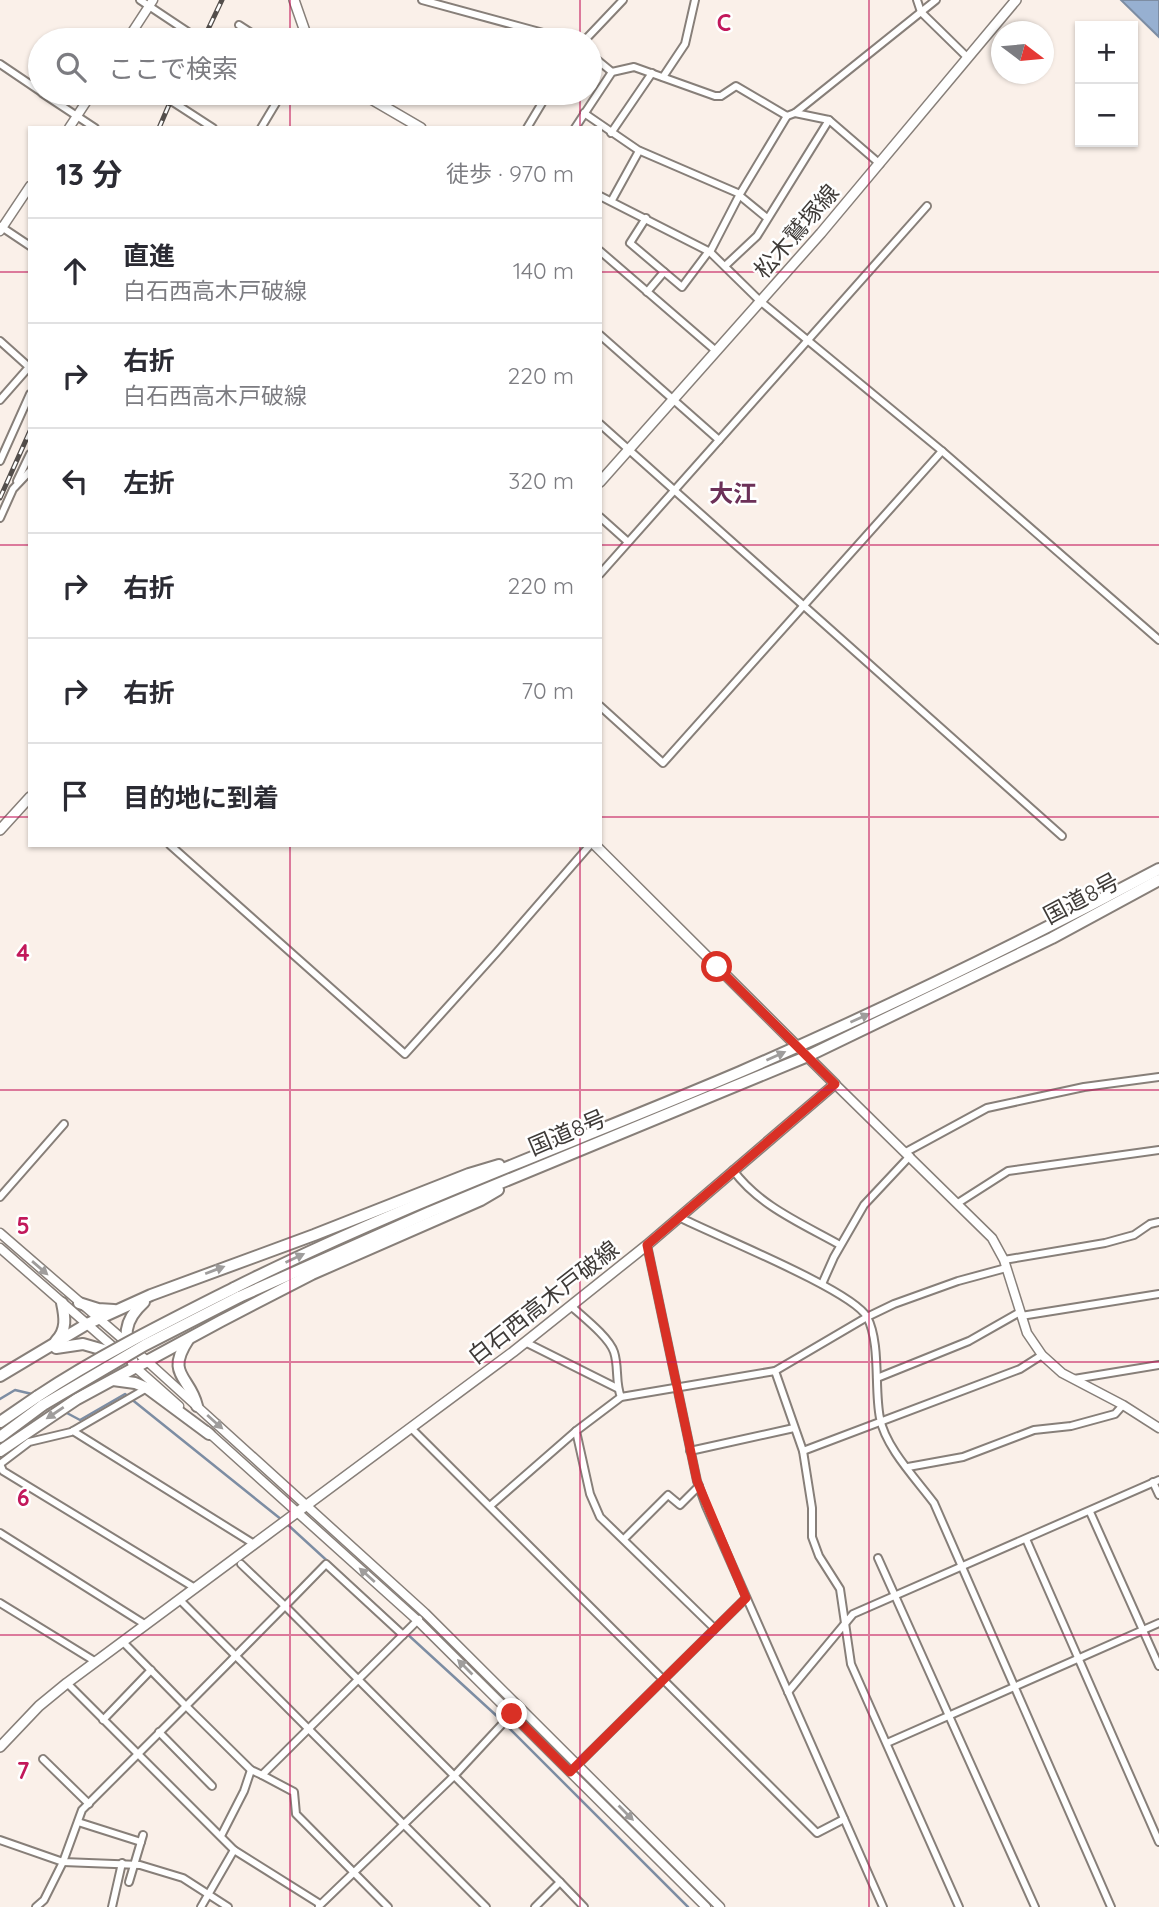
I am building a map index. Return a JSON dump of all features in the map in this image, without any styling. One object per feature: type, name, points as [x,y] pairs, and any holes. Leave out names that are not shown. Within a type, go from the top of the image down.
[{"type":"highway","name":"国道8号","points":[[0,1422],[236,1293],[387,1217],[550,1151],[904,998],[1048,929],[1159,869]]},
{"type":"highway","name":"国道8号","points":[[236,1293],[808,1056],[1052,938],[1159,880]]},
{"type":"highway","points":[[0,1376],[87,1324],[151,1295],[469,1174],[550,1151]]},
{"type":"highway","points":[[0,1451],[77,1399],[134,1366],[312,1275],[481,1200],[524,1173]]},
{"type":"highway","points":[[134,1366],[125,1342],[129,1319],[151,1295]]},
{"type":"highway","points":[[43,1352],[60,1337],[64,1328],[62,1303]]},
{"type":"highway","points":[[79,1303],[108,1311],[120,1309]]},
{"type":"highway","points":[[188,1340],[177,1362],[179,1373],[195,1397],[197,1406]]},
{"type":"highway","points":[[43,1352],[83,1343],[122,1355]]},
{"type":"highway","points":[[112,1380],[135,1383],[146,1388],[209,1434]]},
{"type":"highway","name":"国道8号","points":[[0,1437],[40,1401]]},
{"type":"main road","points":[[294,0],[304,28]]},
{"type":"main road","name":"松木鷲塚線","points":[[602,480],[880,164],[1016,0]]},
{"type":"main road","points":[[382,105],[418,126]]},
{"type":"main road","points":[[0,831],[28,799]]},
{"type":"main road","points":[[594,847],[833,1082]]},
{"type":"main road","name":"白石西高木戸破線","points":[[0,1747],[39,1706],[67,1683],[526,1342],[647,1245],[833,1082]]},
{"type":"street","points":[[140,0],[151,3],[184,28]]},
{"type":"street","points":[[422,0],[525,28]]},
{"type":"street","points":[[596,28],[623,0]]},
{"type":"street","points":[[663,77],[685,44],[695,0]]},
{"type":"street","points":[[917,0],[922,12],[967,57]]},
{"type":"street","points":[[646,218],[630,243],[682,287],[709,251],[787,116],[795,113],[936,0]]},
{"type":"street","points":[[135,28],[151,3]]},
{"type":"street","points":[[239,25],[244,28]]},
{"type":"street","points":[[0,64],[28,83]]},
{"type":"street","points":[[602,64],[612,72]]},
{"type":"street","points":[[602,87],[612,72],[634,67],[715,96],[721,96],[736,86],[787,116]]},
{"type":"street","points":[[611,133],[652,73]]},
{"type":"street","points":[[60,105],[92,126]]},
{"type":"street","points":[[70,126],[84,105]]},
{"type":"street","points":[[178,105],[211,126]]},
{"type":"street","points":[[262,126],[275,105]]},
{"type":"street","points":[[528,126],[541,105]]},
{"type":"street","points":[[576,126],[589,105]]},
{"type":"street","points":[[584,113],[602,126]]},
{"type":"street","points":[[795,113],[830,120],[880,164]]},
{"type":"street","points":[[725,266],[757,236],[830,120]]},
{"type":"street","points":[[602,126],[639,151],[740,194],[767,219]]},
{"type":"street","points":[[612,201],[639,151]]},
{"type":"street","points":[[28,190],[1,228],[28,245]]},
{"type":"street","points":[[602,197],[709,251],[760,302],[942,451],[1159,640]]},
{"type":"street","points":[[602,572],[926,206]]},
{"type":"street","points":[[602,253],[716,351]]},
{"type":"street","points":[[647,292],[664,272]]},
{"type":"street","points":[[602,337],[719,440]]},
{"type":"street","points":[[0,341],[28,365]]},
{"type":"street","points":[[0,401],[28,369]]},
{"type":"street","points":[[0,461],[28,398]]},
{"type":"street","points":[[602,426],[1062,836]]},
{"type":"street","points":[[602,708],[663,763],[942,451]]},
{"type":"street","points":[[0,518],[28,458]]},
{"type":"street","points":[[13,489],[28,473]]},
{"type":"street","points":[[602,519],[628,542]]},
{"type":"street","points":[[172,847],[405,1054],[590,847]]},
{"type":"street","points":[[822,1284],[840,1245],[864,1205],[908,1154],[945,1129],[987,1108],[1084,1087],[1159,1077]]},
{"type":"street","points":[[833,1082],[992,1238],[1005,1264],[1027,1333],[1042,1356],[1073,1379],[1123,1405],[1159,1428]]},
{"type":"street","points":[[0,1197],[64,1124]]},
{"type":"street","points":[[958,1203],[1008,1171],[1159,1150]]},
{"type":"street","points":[[733,1170],[741,1181],[763,1200],[840,1245]]},
{"type":"street","points":[[678,1217],[822,1284],[867,1317],[873,1343],[880,1420],[896,1453],[934,1503],[1111,1907]]},
{"type":"street","points":[[491,1506],[576,1431],[621,1397],[775,1371],[867,1317],[958,1280],[1005,1264],[1134,1235],[1150,1224],[1159,1223]]},
{"type":"street","points":[[0,1233],[308,1505],[425,1613],[720,1907]]},
{"type":"street","points":[[647,1245],[699,1486],[883,1907]]},
{"type":"street","points":[[0,1248],[417,1620],[706,1907]]},
{"type":"street","points":[[877,1378],[969,1341],[1021,1314],[1159,1294]]},
{"type":"street","points":[[571,1306],[614,1352],[618,1373],[617,1388],[621,1397]]},
{"type":"street","points":[[526,1342],[617,1388]]},
{"type":"street","points":[[803,1451],[1020,1369],[1042,1356]]},
{"type":"street","points":[[1073,1379],[1159,1365]]},
{"type":"street","points":[[775,1371],[803,1451],[812,1508],[812,1538],[819,1556],[840,1589],[851,1664],[959,1907]]},
{"type":"street","points":[[146,1388],[73,1431],[29,1442],[0,1464],[4,1471],[195,1588]]},
{"type":"street","points":[[908,1467],[963,1457],[1034,1430],[1071,1426],[1115,1414],[1123,1405]]},
{"type":"street","points":[[411,1428],[817,1833],[845,1819]]},
{"type":"street","points":[[690,1451],[794,1428]]},
{"type":"street","points":[[73,1431],[254,1544]]},
{"type":"street","points":[[576,1431],[590,1494],[600,1517],[714,1628]]},
{"type":"street","points":[[788,1692],[853,1614],[1156,1481],[1159,1494]]},
{"type":"street","points":[[624,1539],[668,1495],[680,1505],[699,1486]]},
{"type":"street","points":[[1090,1512],[1159,1666]]},
{"type":"street","points":[[0,1533],[146,1625]]},
{"type":"street","points":[[1026,1539],[1159,1842]]},
{"type":"street","points":[[878,1558],[1035,1907]]},
{"type":"street","points":[[241,1564],[584,1907]]},
{"type":"street","points":[[36,1907],[44,1900],[82,1810],[326,1564],[402,1635]]},
{"type":"street","points":[[570,1772],[746,1598]]},
{"type":"street","points":[[180,1600],[486,1907]]},
{"type":"street","points":[[0,1603],[96,1662]]},
{"type":"street","points":[[262,1775],[425,1613]]},
{"type":"street","points":[[887,1743],[1159,1623]]},
{"type":"street","points":[[123,1642],[251,1770],[294,1792],[296,1814],[388,1907]]},
{"type":"street","points":[[103,1720],[151,1670]]},
{"type":"street","points":[[67,1683],[234,1850],[319,1906],[454,1776],[519,1706]]},
{"type":"street","points":[[159,1732],[212,1786]]},
{"type":"street","points":[[43,1759],[89,1804]]},
{"type":"street","points":[[221,1836],[244,1791],[251,1770]]},
{"type":"street","points":[[78,1822],[142,1838],[129,1882]]},
{"type":"street","points":[[0,1840],[62,1862],[133,1864],[183,1878],[228,1907]]},
{"type":"street","points":[[201,1907],[234,1850]]},
{"type":"street","points":[[112,1907],[122,1863]]},
{"type":"street","points":[[535,1907],[560,1882]]},
{"type":"water","points":[[1121,0],[1159,0],[1159,37]]},
{"type":"waterway","points":[[0,1399],[15,1390],[32,1394]]},
{"type":"waterway","points":[[65,1412],[80,1420],[125,1394],[282,1520]]},
{"type":"waterway","points":[[287,1524],[499,1718],[688,1907]]},
{"type":"railway","points":[[209,28],[222,0]]},
{"type":"railway","points":[[160,126],[169,105]]},
{"type":"railway","points":[[0,498],[28,435]]},
{"type":"district","name":"大江","points":[[733,493]]},
{"type":"route","points":[[512,1714],[570,1772],[746,1598],[697,1481],[647,1245],[835,1084],[717,967]]}]
